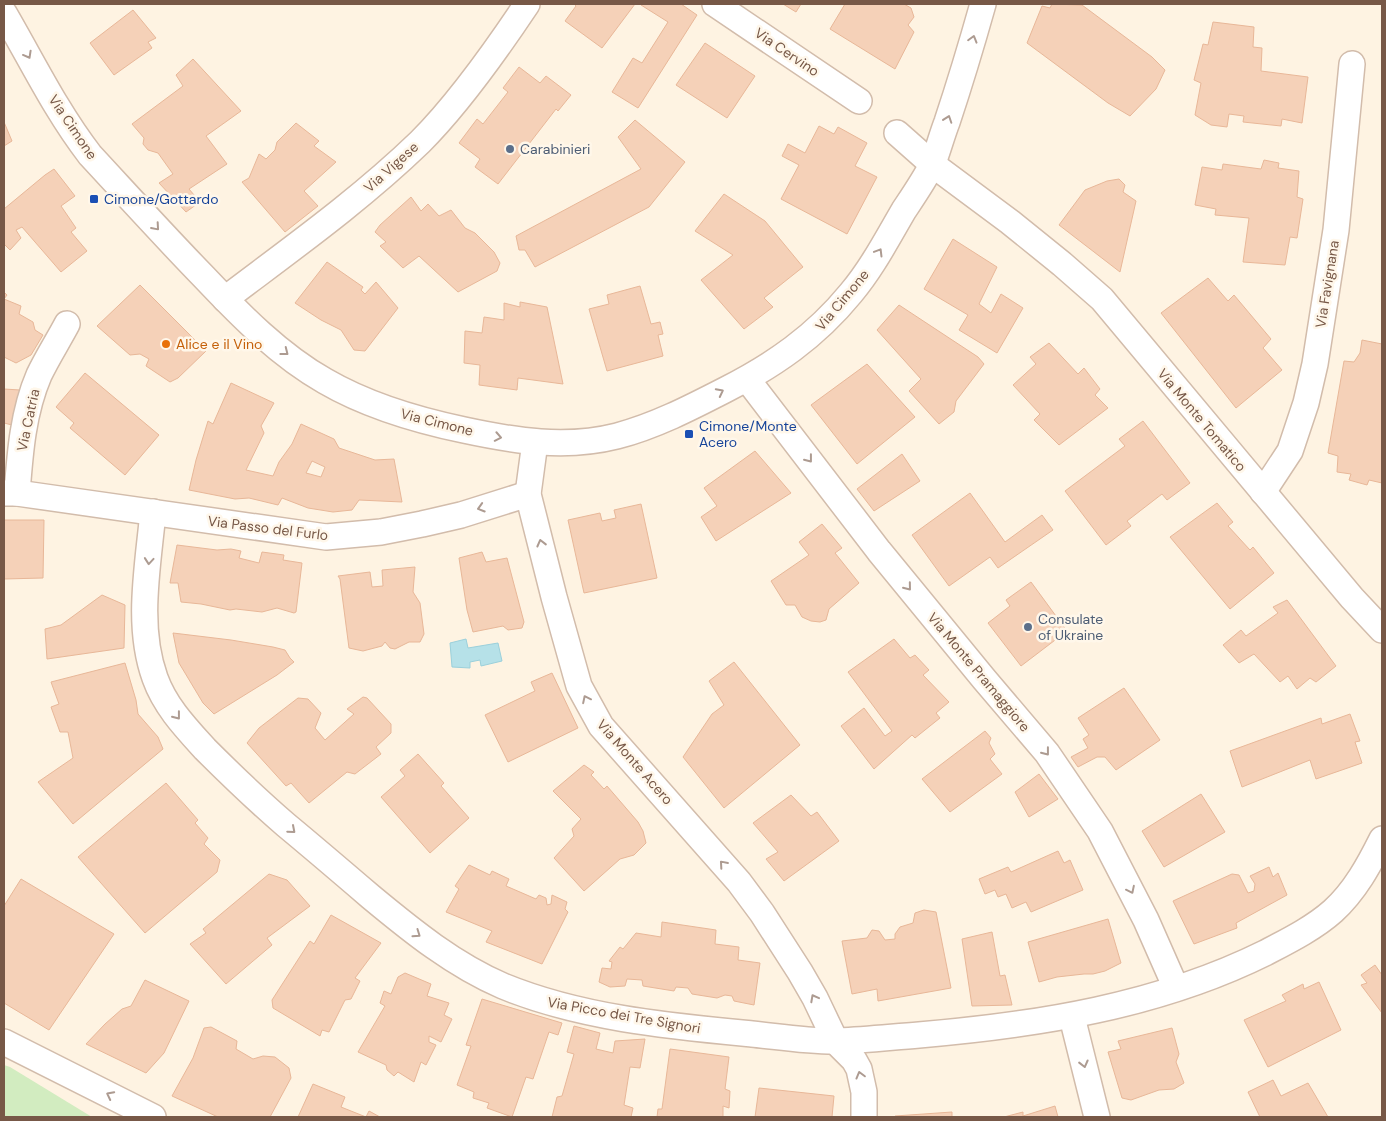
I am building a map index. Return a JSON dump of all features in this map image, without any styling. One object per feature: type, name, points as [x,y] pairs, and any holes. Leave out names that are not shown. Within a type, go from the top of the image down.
[{"type":"street","points":[[4,11],[14,4]]},
{"type":"street","name":"Via Vigese","points":[[225,299],[332,219],[421,141],[471,81],[527,4]]},
{"type":"street","name":"Via Cervino","points":[[715,4],[859,101]]},
{"type":"street","name":"Via Cimone","points":[[4,11],[66,121],[90,155],[225,299],[263,334],[305,368],[344,391],[381,407],[416,419],[504,438],[535,442],[584,442],[616,436],[648,426],[677,414],[747,379],[795,348],[814,333],[838,308],[872,264],[932,164],[963,73],[983,4]]},
{"type":"street","name":"Via Favignana","points":[[1263,492],[1290,451],[1306,403],[1315,364],[1336,230],[1352,64]]},
{"type":"street","name":"Via Monte Tomatico","points":[[897,133],[932,164],[1069,269],[1102,299],[1352,598],[1382,630]]},
{"type":"street","name":"Via Catria","points":[[10,493],[21,454],[28,407],[40,374],[67,324]]},
{"type":"street","name":"Via Monte Pramaggiore","points":[[747,379],[879,551],[1047,753],[1100,831],[1146,920],[1176,988]]},
{"type":"street","name":"Via Monte Acero","points":[[535,442],[528,494],[554,597],[580,686],[601,726],[678,811],[752,898],[800,972],[836,1042],[854,1060],[864,1092],[864,1117]]},
{"type":"street","name":"Via Passo del Furlo","points":[[10,493],[314,536],[381,532],[422,524],[461,515],[528,494]]},
{"type":"street","name":"Via Picco dei Tre Signori","points":[[153,512],[145,625],[150,663],[163,697],[189,731],[244,789],[406,927],[483,977],[544,1001],[677,1027],[836,1042],[971,1031],[1072,1017],[1176,988],[1247,962],[1280,945],[1332,912],[1361,878],[1382,839]]},
{"type":"street","points":[[1072,1017],[1096,1117]]},
{"type":"street","points":[[4,1042],[153,1117]]},
{"type":"green space","points":[[4,1065],[10,1067],[92,1117],[4,1117]]},
{"type":"water","points":[[466,639],[468,648],[498,643],[502,661],[481,666],[480,660],[470,662],[470,668],[452,667],[450,643]]},
{"type":"building","points":[[574,4],[635,4],[602,48],[565,21],[576,6]]},
{"type":"building","points":[[642,4],[681,4],[697,15],[638,108],[612,92],[633,58],[642,63],[668,22]]},
{"type":"building","points":[[783,4],[801,4],[796,12]]},
{"type":"building","points":[[845,4],[904,4],[911,8],[914,17],[908,25],[914,32],[895,69],[830,29]]},
{"type":"building","points":[[1052,4],[1082,5],[1152,57],[1165,70],[1156,89],[1130,116],[1108,103],[1027,43],[1042,6],[1050,8]]},
{"type":"building","points":[[133,10],[156,38],[148,42],[152,48],[114,75],[90,43]]},
{"type":"building","points":[[1213,22],[1254,27],[1253,47],[1262,48],[1261,71],[1308,77],[1302,123],[1282,119],[1281,126],[1243,122],[1244,116],[1229,114],[1227,127],[1211,125],[1195,115],[1201,83],[1194,80],[1203,44],[1208,45]]},
{"type":"building","points":[[705,43],[755,76],[727,118],[676,85]]},
{"type":"building","points":[[193,59],[241,111],[206,136],[227,164],[189,189],[200,202],[186,212],[159,183],[173,174],[158,153],[148,150],[143,144],[144,138],[132,124],[183,86],[176,75]]},
{"type":"building","points":[[519,67],[540,83],[546,76],[571,95],[558,111],[556,109],[498,184],[475,167],[480,159],[459,143],[477,119],[483,124],[508,92],[503,88]]},
{"type":"building","points":[[635,120],[685,162],[649,207],[535,267],[525,250],[519,250],[516,236],[641,169],[618,137]]},
{"type":"building","points":[[4,122],[12,141],[4,146]]},
{"type":"building","points":[[296,123],[319,141],[314,146],[336,162],[304,191],[318,206],[285,232],[242,182],[249,178],[259,154],[266,159],[275,150],[277,142]]},
{"type":"building","points":[[819,126],[834,134],[838,127],[867,143],[855,166],[877,177],[847,234],[781,199],[799,165],[782,156],[788,144],[805,153]]},
{"type":"building","points":[[1264,160],[1279,163],[1278,168],[1299,171],[1297,197],[1303,199],[1297,238],[1290,237],[1285,265],[1243,262],[1249,218],[1215,215],[1216,209],[1195,205],[1202,167],[1222,170],[1223,164],[1261,169]]},
{"type":"building","points":[[54,169],[75,196],[61,206],[76,228],[71,232],[87,251],[61,272],[22,227],[16,230],[21,238],[10,250],[4,244],[4,209]]},
{"type":"building","points":[[1119,179],[1125,185],[1123,192],[1136,201],[1120,272],[1059,225],[1085,190],[1107,181]]},
{"type":"building","points":[[724,194],[765,221],[803,267],[764,298],[773,307],[744,329],[701,280],[733,255],[695,231]]},
{"type":"building","points":[[411,197],[421,211],[428,204],[439,216],[451,210],[465,228],[475,233],[494,252],[500,263],[497,271],[458,292],[419,256],[403,268],[380,246],[386,242],[375,232],[380,225]]},
{"type":"building","points":[[953,239],[997,267],[979,304],[991,313],[1001,294],[1023,308],[997,353],[959,330],[968,315],[924,289]]},
{"type":"building","points":[[327,262],[363,287],[361,290],[365,294],[376,282],[398,308],[365,351],[354,350],[341,330],[295,303]]},
{"type":"building","points":[[1208,278],[1228,301],[1234,295],[1271,339],[1263,348],[1282,370],[1236,408],[1161,313]]},
{"type":"building","points":[[140,285],[206,351],[178,378],[170,382],[146,366],[149,359],[140,354],[130,355],[97,326]]},
{"type":"building","points":[[640,286],[651,324],[660,322],[663,334],[658,335],[663,356],[607,371],[589,309],[609,304],[607,295]]},
{"type":"building","points":[[4,299],[21,306],[19,314],[33,322],[35,330],[43,335],[31,355],[16,363],[4,357]]},
{"type":"building","points":[[520,302],[547,307],[563,384],[518,378],[517,390],[479,385],[480,365],[464,363],[465,331],[482,333],[484,317],[504,320],[504,303],[520,307]]},
{"type":"building","points":[[899,305],[978,357],[984,364],[956,401],[954,412],[939,424],[909,391],[921,379],[877,330]]},
{"type":"building","points":[[1362,340],[1382,344],[1382,483],[1369,480],[1367,485],[1349,480],[1351,474],[1337,472],[1338,456],[1328,453],[1344,361],[1354,362],[1360,353]]},
{"type":"building","points":[[1049,343],[1078,374],[1084,368],[1100,389],[1095,395],[1108,408],[1059,445],[1034,420],[1040,414],[1013,385],[1036,364],[1030,357]]},
{"type":"building","points":[[867,364],[915,417],[857,464],[811,405]]},
{"type":"building","points":[[85,373],[159,435],[125,475],[70,428],[74,423],[56,407]]},
{"type":"building","points":[[231,383],[274,403],[261,426],[264,433],[246,470],[273,476],[279,462],[292,444],[301,424],[334,439],[339,448],[375,460],[394,459],[402,502],[359,500],[352,510],[333,512],[308,508],[282,498],[278,505],[249,498],[235,499],[189,490],[208,421],[213,424]],"holes":[[[312,461],[325,467],[321,477],[306,473]]]},
{"type":"building","points":[[4,389],[20,390],[12,425],[4,423]]},
{"type":"building","points":[[1143,421],[1190,483],[1167,500],[1162,494],[1127,521],[1131,526],[1106,545],[1065,491],[1125,446],[1119,439]]},
{"type":"building","points":[[755,451],[791,493],[716,541],[701,517],[717,506],[704,488]]},
{"type":"building","points":[[902,454],[920,481],[874,511],[857,489]]},
{"type":"building","points":[[970,493],[1005,542],[1042,515],[1053,530],[998,568],[990,557],[949,586],[912,535]]},
{"type":"building","points":[[1217,503],[1233,522],[1228,526],[1250,550],[1253,547],[1274,573],[1230,609],[1170,537]]},
{"type":"building","points":[[641,504],[657,578],[584,593],[568,520],[600,513],[602,521],[616,518],[614,510]]},
{"type":"building","points":[[4,520],[44,520],[43,578],[4,579]]},
{"type":"building","points":[[822,524],[842,548],[835,553],[859,583],[829,609],[826,620],[820,622],[802,617],[795,605],[786,605],[771,581],[809,555],[799,542]]},
{"type":"building","points":[[177,545],[241,551],[239,558],[259,563],[262,552],[284,555],[283,560],[302,563],[296,612],[277,608],[262,612],[230,610],[181,602],[178,583],[170,583]]},
{"type":"building","points":[[482,552],[486,562],[507,558],[524,622],[522,628],[508,630],[503,626],[473,632],[467,610],[459,558]]},
{"type":"building","points":[[415,567],[413,592],[420,603],[424,634],[420,642],[409,642],[395,649],[390,648],[385,642],[382,646],[363,651],[349,648],[340,579],[338,576],[370,572],[372,587],[383,586],[382,570]]},
{"type":"building","name":"Consulate of Ukraine","points":[[1031,582],[1067,631],[1021,666],[988,623],[1010,606],[1006,600]]},
{"type":"building","points":[[102,595],[125,605],[124,648],[47,659],[45,629],[61,625]]},
{"type":"building","points":[[1287,600],[1336,666],[1316,682],[1310,678],[1297,689],[1288,676],[1280,682],[1254,654],[1239,663],[1223,645],[1241,630],[1246,636],[1278,613],[1273,607]]},
{"type":"building","points":[[173,633],[273,647],[285,650],[294,662],[277,675],[214,714],[203,703],[179,663]]},
{"type":"building","points":[[894,639],[910,658],[915,655],[929,670],[923,675],[949,702],[936,713],[940,718],[915,738],[912,735],[874,769],[841,726],[864,708],[885,736],[892,731],[848,672]]},
{"type":"building","points":[[734,662],[800,745],[724,808],[683,757],[712,714],[724,705],[709,681]]},
{"type":"building","points":[[125,663],[136,700],[138,714],[158,737],[163,749],[73,824],[38,782],[73,758],[68,732],[60,732],[51,707],[59,704],[51,682]]},
{"type":"building","points":[[552,673],[578,728],[508,762],[485,715],[535,691],[531,682]]},
{"type":"building","points":[[1124,688],[1160,740],[1116,770],[1105,757],[1097,757],[1078,767],[1071,757],[1088,748],[1083,739],[1089,735],[1078,718]]},
{"type":"building","points":[[363,697],[367,698],[391,724],[391,733],[376,747],[381,754],[355,774],[347,772],[309,803],[291,783],[286,786],[247,743],[259,728],[298,698],[308,699],[321,713],[315,728],[325,740],[354,714],[347,709]]},
{"type":"building","points":[[1350,714],[1360,741],[1355,742],[1362,763],[1316,779],[1310,760],[1242,787],[1230,751],[1321,718],[1322,724]]},
{"type":"building","points":[[985,731],[991,738],[989,743],[995,754],[990,759],[1002,774],[950,812],[922,779]]},
{"type":"building","points":[[418,754],[444,783],[441,786],[469,818],[430,853],[381,797],[405,776],[400,770]]},
{"type":"building","points":[[584,765],[594,772],[591,775],[604,789],[607,786],[638,822],[646,843],[634,855],[620,859],[584,891],[554,858],[574,836],[572,829],[581,819],[553,791]]},
{"type":"building","points":[[1039,774],[1058,799],[1029,817],[1015,792]]},
{"type":"building","points":[[166,783],[198,820],[195,823],[208,838],[204,844],[220,860],[217,872],[145,933],[78,857]]},
{"type":"building","points":[[1201,794],[1225,832],[1164,867],[1142,831]]},
{"type":"building","points":[[791,795],[811,816],[817,812],[839,841],[784,881],[766,859],[778,852],[753,823]]},
{"type":"building","points":[[1058,851],[1064,863],[1070,860],[1083,890],[1031,912],[1026,902],[1012,908],[1006,894],[998,897],[995,890],[985,894],[979,879],[1008,867],[1011,872]]},
{"type":"building","points":[[469,865],[490,875],[492,871],[509,879],[506,886],[536,899],[539,895],[546,898],[547,905],[551,904],[552,895],[567,902],[565,909],[568,912],[542,964],[486,942],[492,931],[446,912],[459,889],[455,886]]},
{"type":"building","points":[[1269,867],[1273,877],[1278,873],[1287,895],[1236,923],[1237,928],[1194,944],[1173,901],[1232,874],[1239,875],[1248,893],[1254,891],[1255,884],[1250,876]]},
{"type":"building","points":[[269,874],[287,880],[310,906],[267,938],[272,945],[226,984],[190,944],[206,933],[203,929]]},
{"type":"building","points":[[21,879],[114,934],[49,1030],[4,1003],[4,906]]},
{"type":"building","points":[[924,910],[936,912],[951,988],[878,1001],[877,989],[852,994],[842,941],[867,938],[872,930],[879,931],[885,940],[895,939],[895,934],[900,927],[913,923],[915,913]]},
{"type":"building","points":[[331,915],[381,943],[355,978],[360,981],[351,999],[345,1000],[329,1032],[322,1030],[320,1036],[273,1008],[272,1000],[310,941],[314,944]]},
{"type":"building","points":[[1108,919],[1121,963],[1105,971],[1093,974],[1057,977],[1039,982],[1028,942]]},
{"type":"building","points":[[662,922],[716,930],[715,944],[739,947],[738,960],[760,963],[754,1005],[734,1001],[732,996],[725,995],[717,998],[692,994],[688,988],[676,987],[674,991],[643,986],[642,980],[627,979],[625,986],[610,987],[599,982],[602,968],[611,969],[612,962],[609,961],[620,947],[623,949],[636,933],[661,937]]},
{"type":"building","points":[[992,932],[1000,976],[1005,975],[1012,1005],[972,1006],[962,939]]},
{"type":"building","points":[[1375,965],[1382,975],[1382,1013],[1361,985],[1367,983],[1361,975]]},
{"type":"building","points":[[405,973],[431,984],[427,996],[449,1003],[444,1015],[452,1019],[441,1042],[429,1036],[429,1042],[436,1045],[426,1065],[421,1062],[414,1082],[398,1072],[394,1076],[387,1070],[386,1065],[358,1052],[385,1006],[380,1003],[384,991],[391,994],[398,977]]},
{"type":"building","points":[[145,980],[189,1001],[164,1053],[146,1073],[86,1044],[122,1009],[131,1006]]},
{"type":"building","points":[[1319,982],[1341,1030],[1268,1067],[1244,1020],[1286,1001],[1282,995],[1303,984],[1304,989]]},
{"type":"building","points":[[482,999],[562,1023],[558,1035],[549,1032],[533,1079],[526,1077],[512,1117],[487,1108],[489,1103],[473,1098],[474,1092],[457,1085],[471,1046],[466,1045]]},
{"type":"building","points":[[574,1026],[600,1033],[596,1049],[613,1053],[615,1041],[645,1039],[640,1068],[630,1067],[624,1105],[633,1108],[631,1117],[552,1117],[557,1097],[562,1096],[574,1054],[567,1052]]},
{"type":"building","points":[[211,1027],[237,1041],[236,1049],[253,1059],[263,1056],[275,1057],[289,1068],[291,1078],[270,1117],[218,1117],[172,1096],[193,1058],[204,1028]]},
{"type":"building","points":[[1172,1028],[1179,1054],[1176,1062],[1184,1083],[1174,1089],[1159,1090],[1131,1100],[1122,1098],[1108,1052],[1121,1049],[1118,1041]]},
{"type":"building","points":[[670,1049],[729,1057],[725,1089],[730,1091],[729,1108],[723,1106],[723,1117],[657,1117],[658,1109],[662,1109]]},
{"type":"building","points":[[1273,1080],[1281,1096],[1308,1083],[1328,1117],[1260,1117],[1248,1092]]},
{"type":"building","points":[[313,1084],[345,1097],[341,1107],[366,1117],[298,1117]]},
{"type":"building","points":[[759,1088],[834,1096],[832,1117],[755,1117]]},
{"type":"building","points":[[1055,1106],[1058,1117],[1004,1117],[1023,1112],[1023,1116]]},
{"type":"building","points":[[369,1111],[380,1117],[366,1117]]},
{"type":"building","points":[[952,1112],[952,1117],[895,1117],[895,1116]]},
{"type":"place","name":"Carabinieri","points":[[510,149]]},
{"type":"place","name":"Cimone/Gottardo","points":[[94,199]]},
{"type":"place","name":"Alice e il Vino","points":[[166,344]]},
{"type":"place","name":"Cimone/Monte Acero","points":[[689,434]]},
{"type":"place","name":"Consulate of Ukraine","points":[[1028,627]]}]
